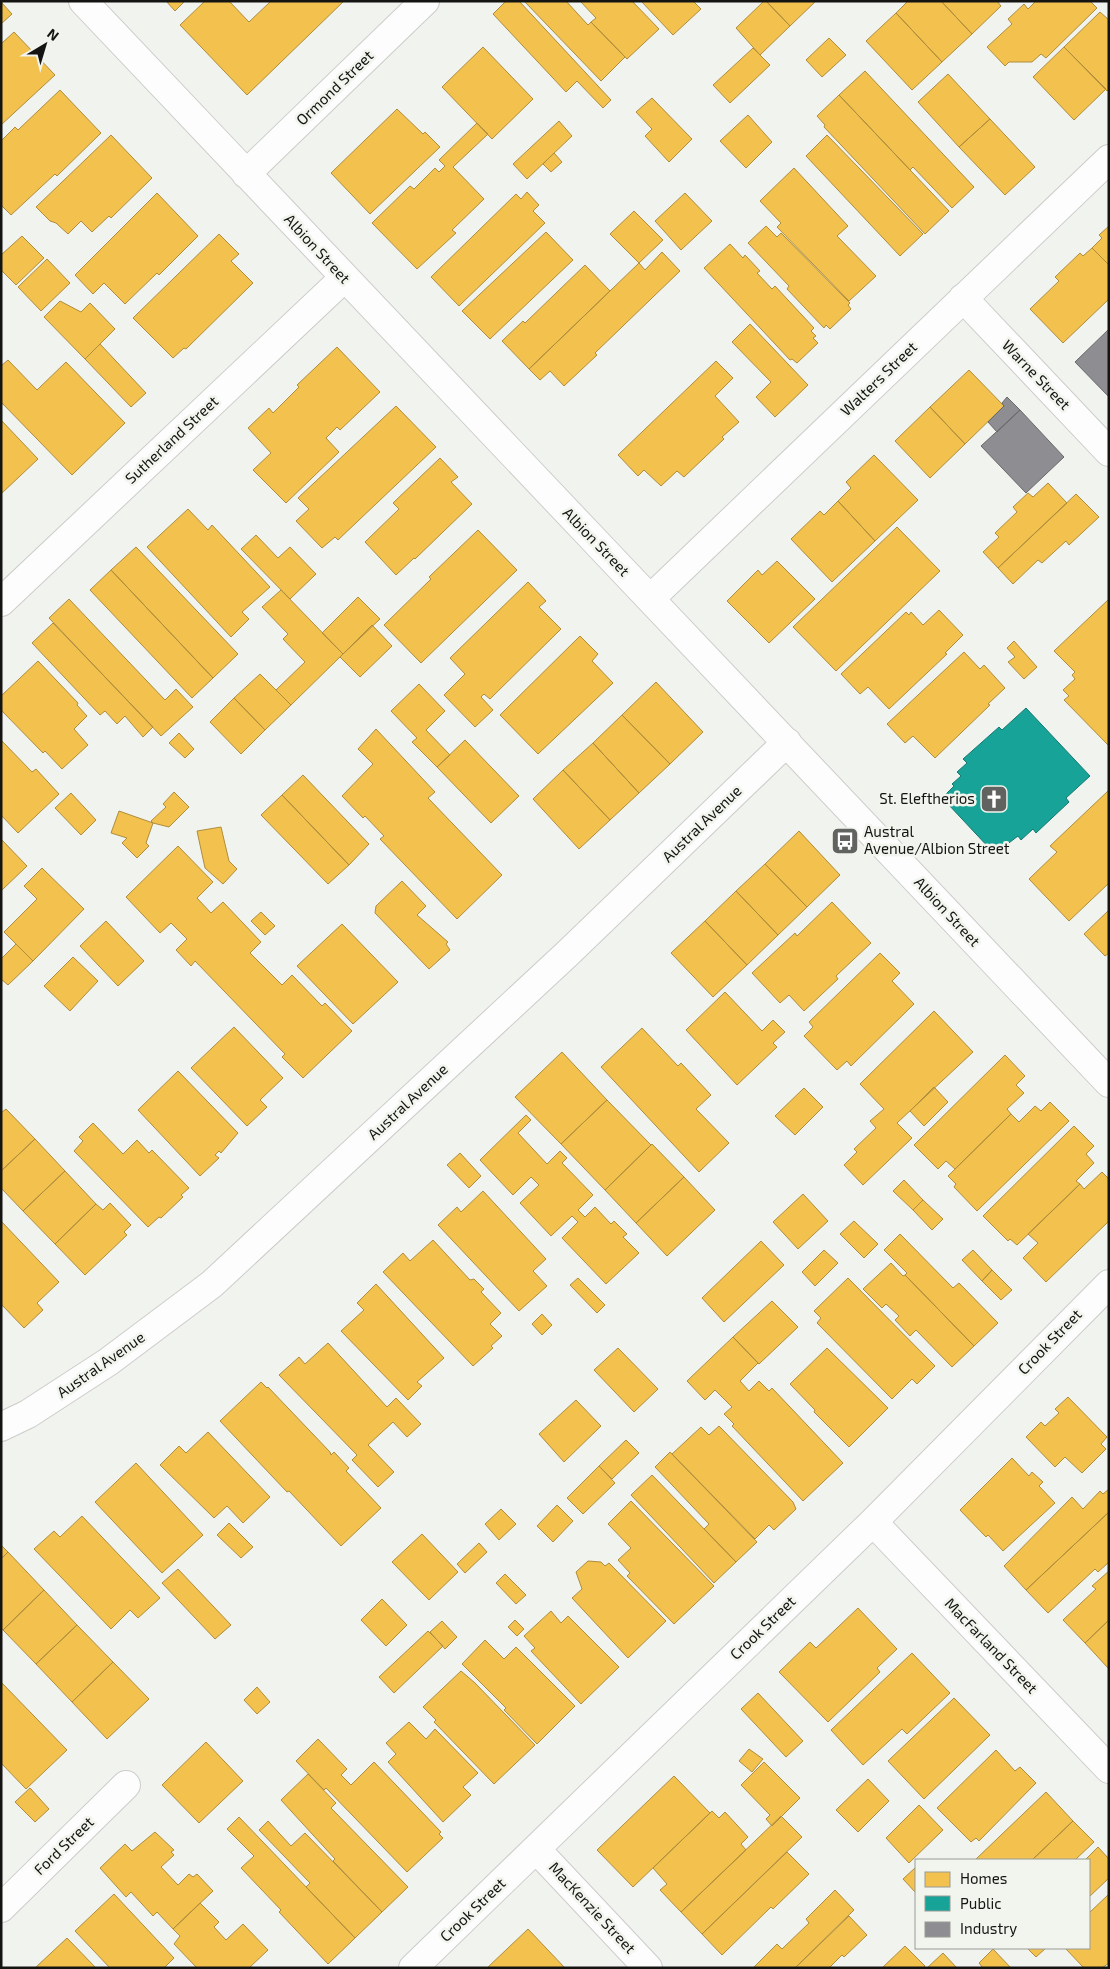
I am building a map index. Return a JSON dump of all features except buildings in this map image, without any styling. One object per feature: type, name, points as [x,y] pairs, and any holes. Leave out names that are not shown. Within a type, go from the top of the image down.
[{"type":"street","name":"Albion Street","points":[[83,1],[1109,1083]]},
{"type":"street","name":"Ormond Street","points":[[246,174],[425,1]]},
{"type":"street","name":"Walters Street","points":[[650,599],[1109,159]]},
{"type":"street","name":"Sutherland Street","points":[[1,602],[344,278]]},
{"type":"street","name":"Warne Street","points":[[963,298],[1109,452]]},
{"type":"street","name":"Austral Avenue","points":[[1,1427],[28,1414],[108,1362],[212,1284],[567,954],[787,742]]},
{"type":"street","name":"Crook Street","points":[[413,1968],[873,1522],[1109,1284]]},
{"type":"street","name":"MacFarland Street","points":[[873,1522],[1109,1769]]},
{"type":"street","name":"Ford Street","points":[[1,1908],[126,1785]]},
{"type":"street","name":"MacKenzie Street","points":[[536,1849],[648,1968]]},
{"type":"place","name":"St. Eleftherios","points":[[994,799]]},
{"type":"place","name":"Austral Avenue/Albion Street","points":[[845,841]]}]
